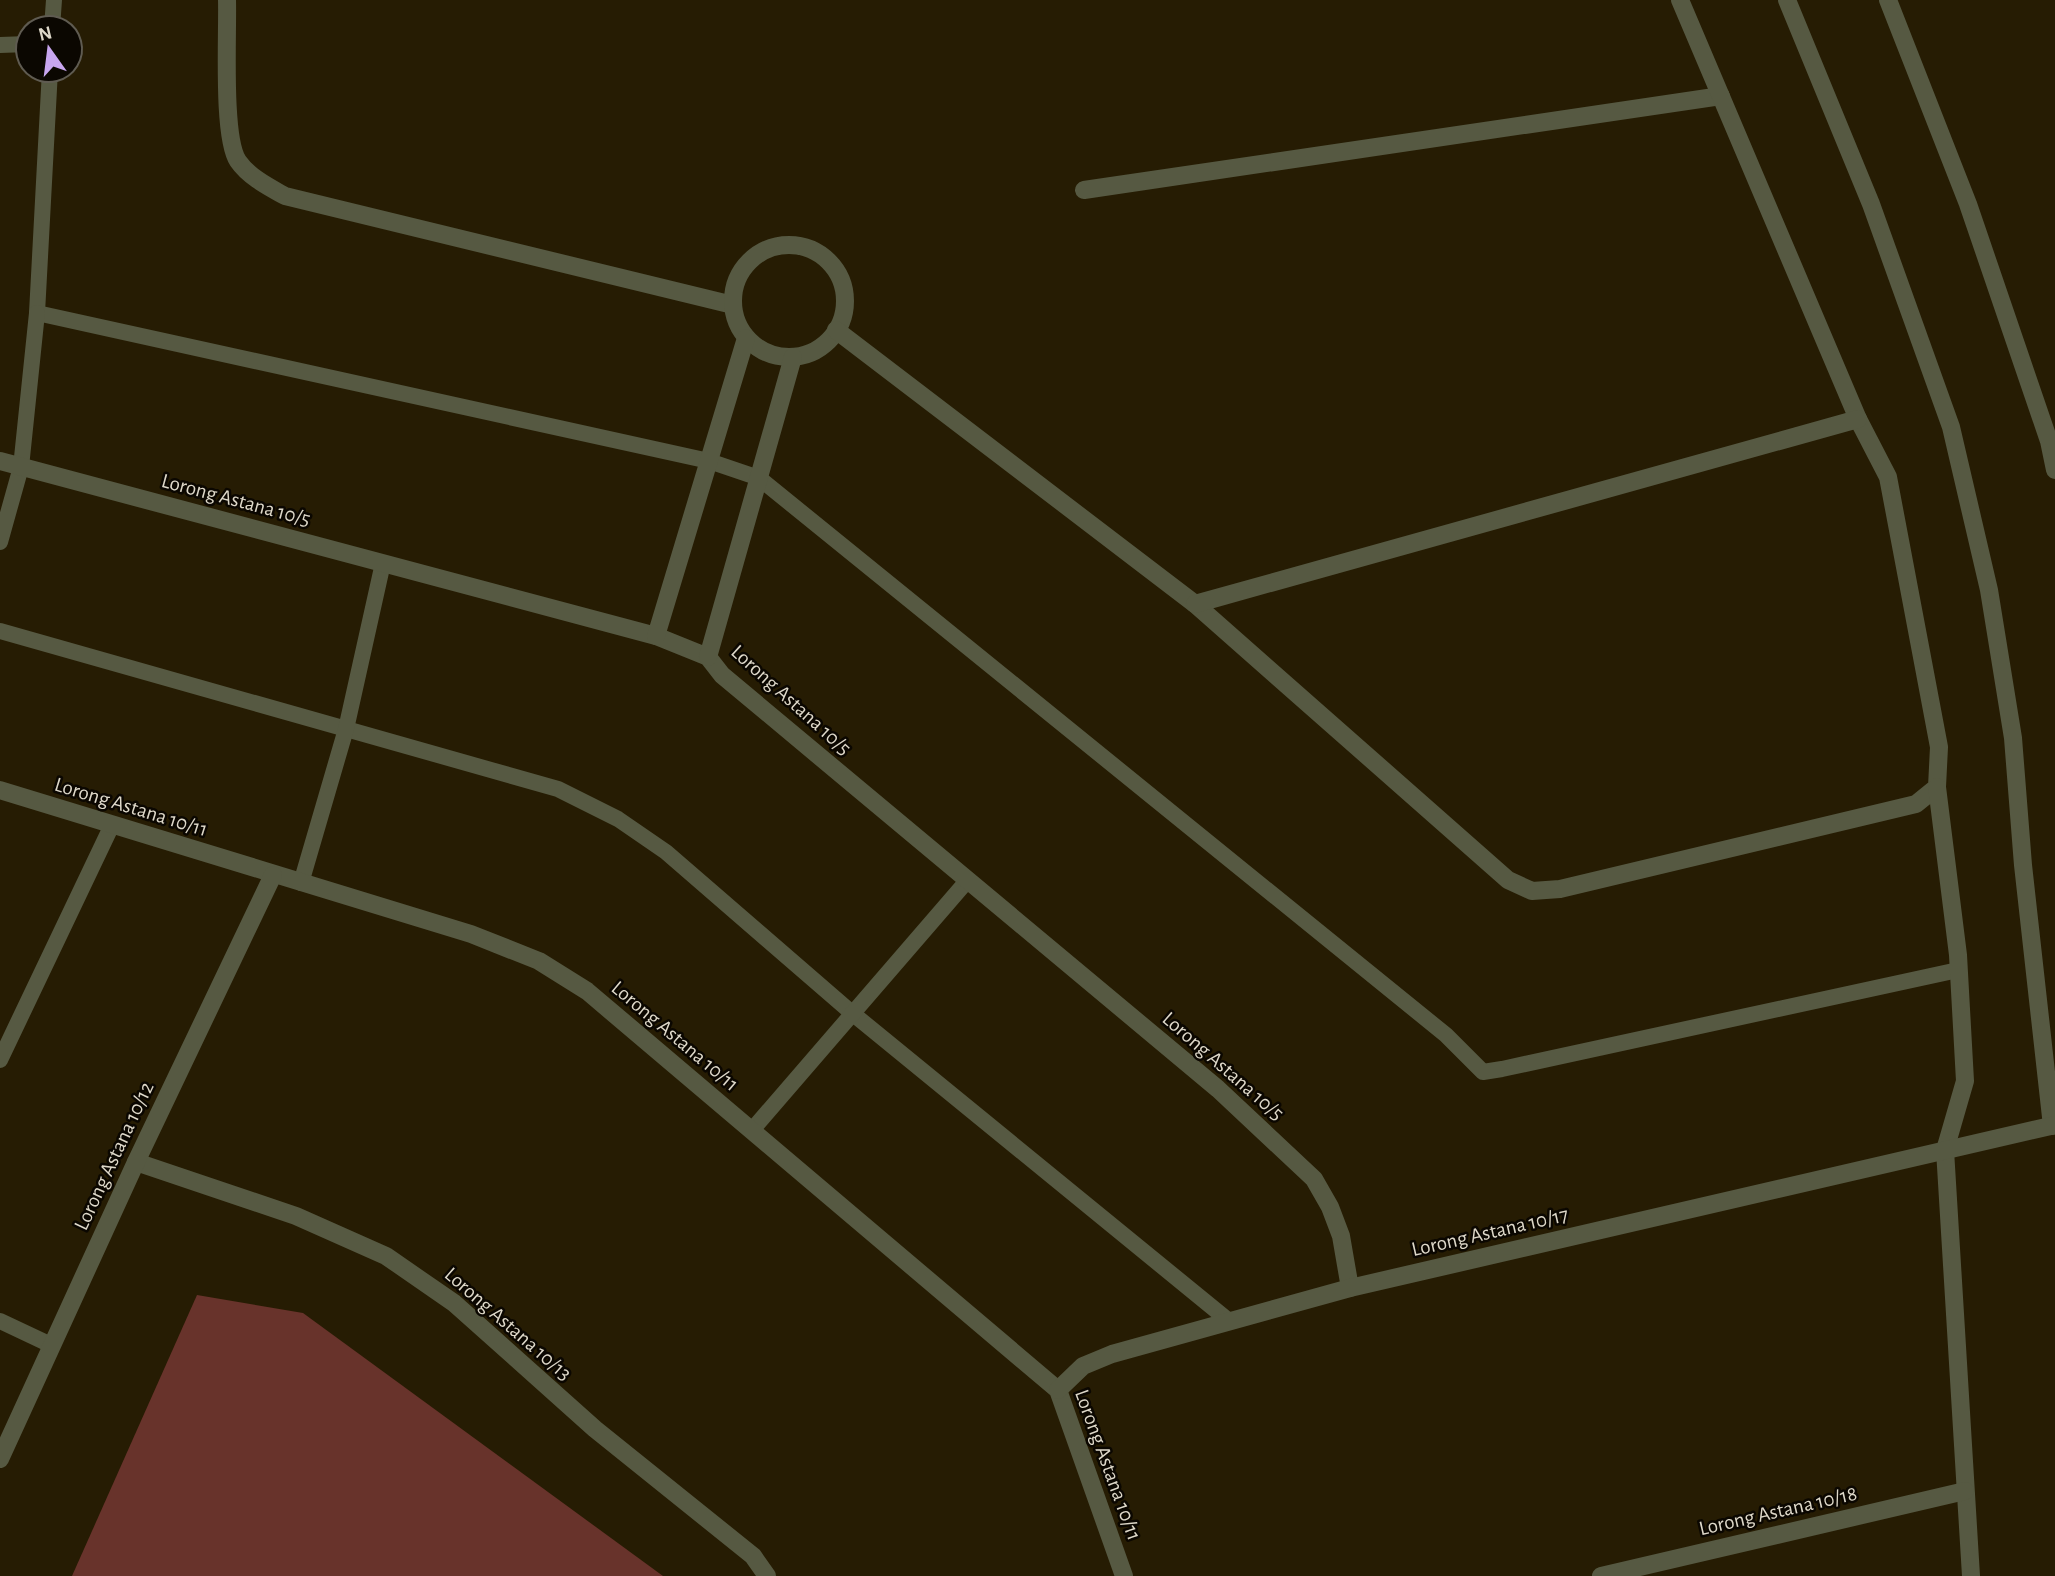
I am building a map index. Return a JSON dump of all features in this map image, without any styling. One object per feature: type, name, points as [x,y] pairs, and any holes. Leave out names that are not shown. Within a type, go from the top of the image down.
[{"type":"street","points":[[227,0],[228,131],[237,160],[253,177],[285,196],[733,305]]},
{"type":"street","points":[[1680,0],[1858,419],[1888,477],[1939,747],[1937,787],[1958,970],[1965,1081],[1945,1150],[1971,1576]]},
{"type":"street","points":[[1787,0],[1871,204],[1951,427],[1989,590],[2013,738],[2024,865],[2054,1125]]},
{"type":"street","points":[[1888,0],[1968,204],[2049,441],[2055,470]]},
{"type":"street","points":[[1084,190],[1721,96]]},
{"type":"street","points":[[784,245],[802,247],[818,254],[831,265],[841,280],[845,297],[844,314],[825,344],[810,353],[793,357],[775,356],[759,349],[746,338],[737,323],[733,305],[734,288],[741,272],[752,259],[767,250],[784,245]]},
{"type":"street","points":[[836,330],[1195,604],[1508,880],[1532,891],[1560,889],[1916,804],[1937,787]]},
{"type":"street","points":[[656,636],[746,338]]},
{"type":"street","points":[[708,657],[793,357]]},
{"type":"street","points":[[1195,604],[1858,419]]},
{"type":"street","name":"Lorong Astana 10/5","points":[[0,461],[656,636],[708,657],[722,675],[1218,1089],[1314,1179],[1330,1206],[1341,1237],[1350,1288]]},
{"type":"street","name":"Lorong Astana 10/11","points":[[0,790],[471,934],[539,961],[587,991],[1058,1390],[1124,1576]]},
{"type":"street","name":"Lorong Astana 10/12","points":[[0,1459],[136,1162],[273,875]]},
{"type":"street","name":"Lorong Astana 10/17","points":[[1058,1390],[1083,1366],[1112,1354],[1350,1288],[2054,1125]]},
{"type":"street","name":"Lorong Astana 10/13","points":[[136,1162],[296,1216],[386,1255],[454,1303],[595,1429],[753,1556],[767,1576]]},
{"type":"street","name":"Lorong Astana 10/18","points":[[1601,1576],[1965,1491]]},
{"type":"lane","points":[[0,542],[21,467],[37,313],[49,84]]},
{"type":"lane","points":[[37,313],[709,461],[759,478],[1446,1035],[1483,1072],[1958,970]]},
{"type":"lane","points":[[301,883],[346,729],[383,563]]},
{"type":"lane","points":[[0,631],[558,789],[618,819],[666,852],[852,1013],[1228,1321]]},
{"type":"lane","points":[[0,1060],[112,825]]},
{"type":"lane","points":[[751,1130],[967,881]]},
{"type":"lane","points":[[0,1321],[51,1345]]},
{"type":"shaded area","points":[[197,1295],[303,1313],[663,1576],[72,1576]]}]
